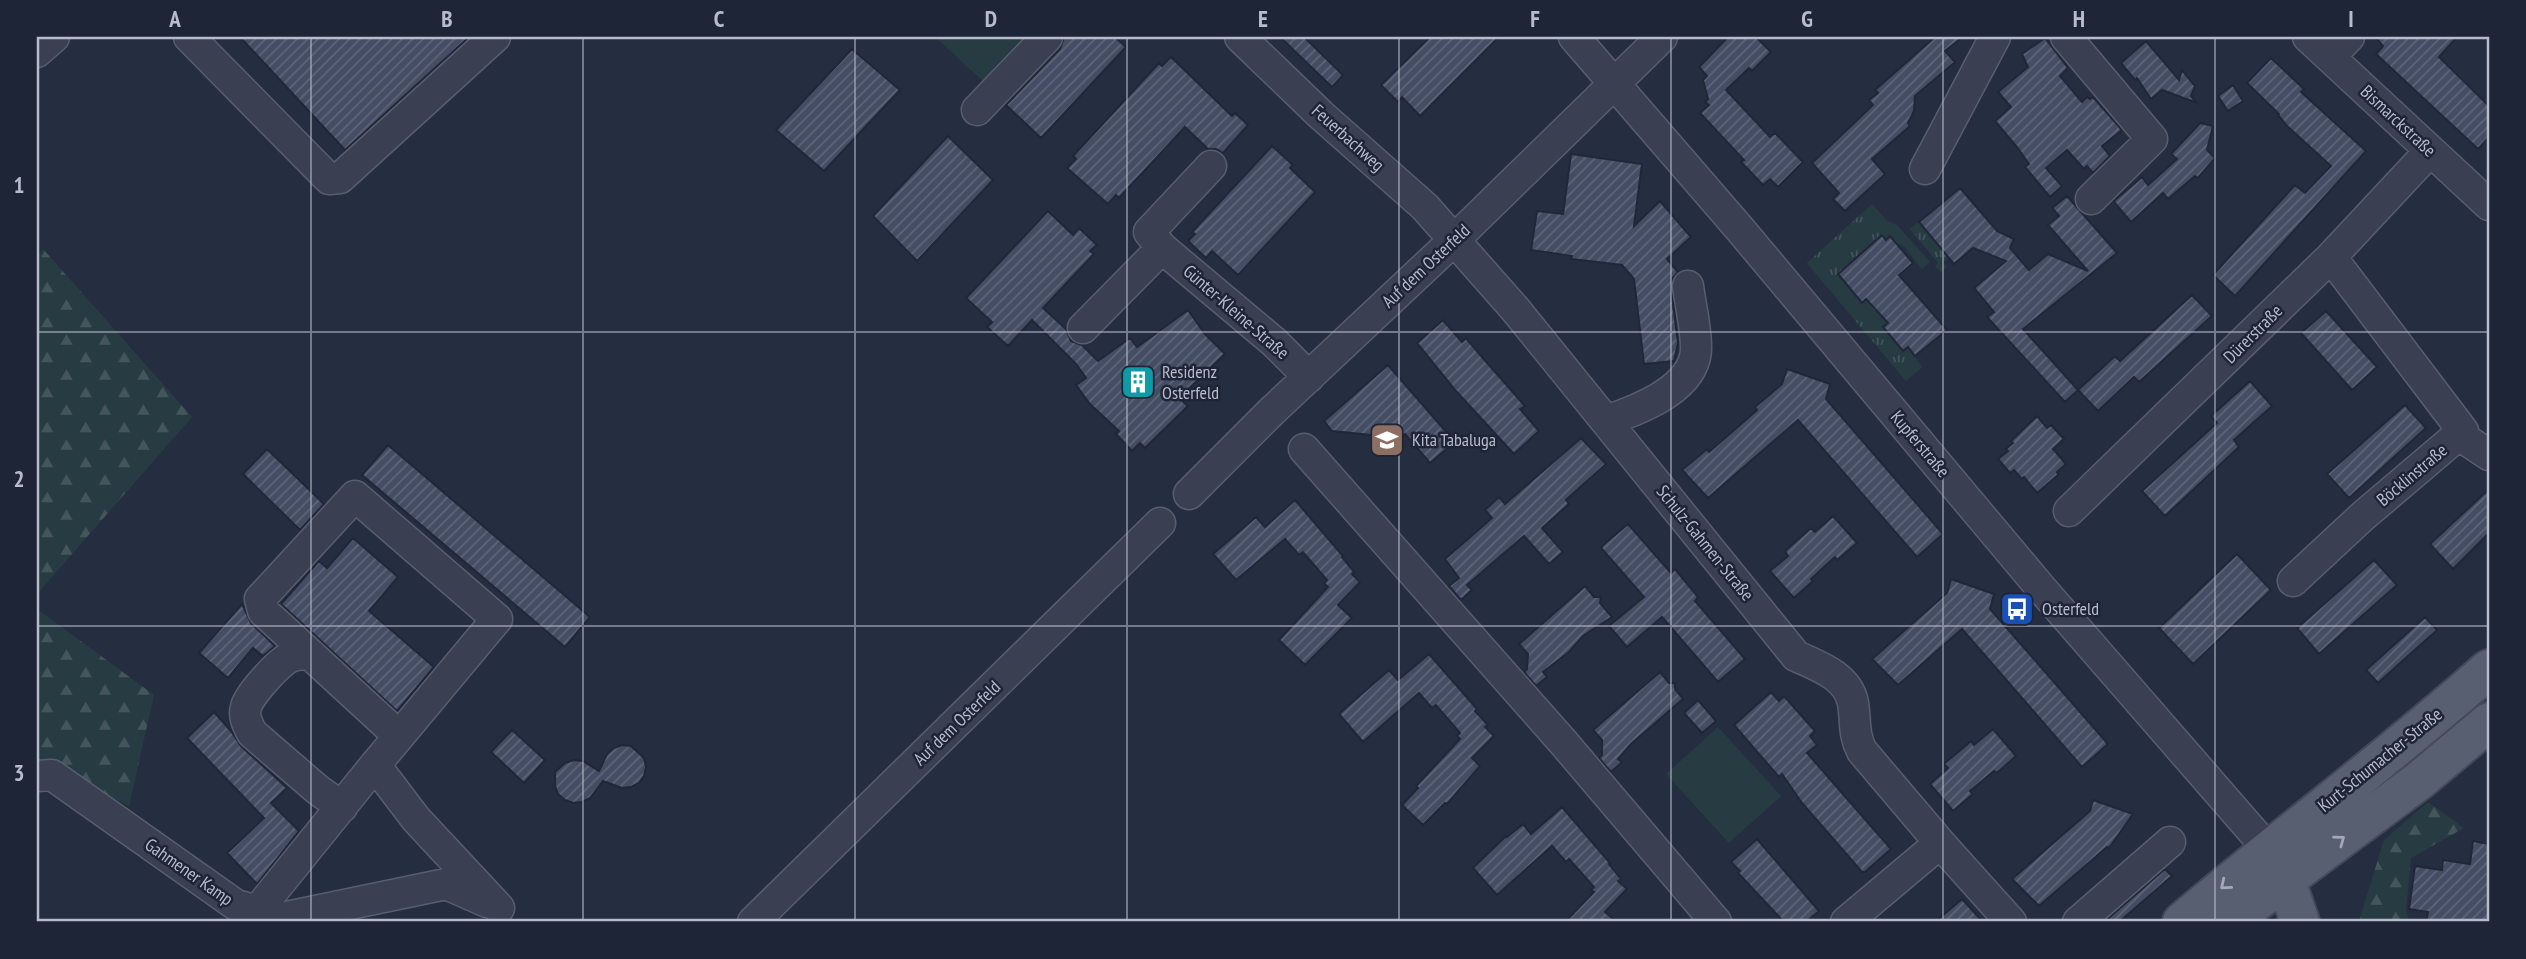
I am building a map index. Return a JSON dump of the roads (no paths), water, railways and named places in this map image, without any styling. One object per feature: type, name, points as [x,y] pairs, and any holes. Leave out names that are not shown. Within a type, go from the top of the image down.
[{"type":"main road","name":"Kurt-Schumacher-Straße","points":[[2182,922],[2489,669]]},
{"type":"main road","points":[[2230,922],[2420,780],[2489,722]]},
{"type":"main road","points":[[2268,849],[2286,881],[2300,922]]},
{"type":"street","points":[[37,52],[54,37]]},
{"type":"street","points":[[189,37],[329,179],[340,178],[495,37]]},
{"type":"street","points":[[977,110],[1047,37]]},
{"type":"street","name":"Feuerbachweg","points":[[1240,37],[1321,115],[1425,207],[1453,242]]},
{"type":"street","name":"Kupferstraße","points":[[1573,37],[1739,228],[2041,588],[2268,849]]},
{"type":"street","name":"Auf dem Osterfeld","points":[[1189,494],[1308,377],[1453,242],[1662,37]]},
{"type":"street","points":[[1925,170],[1995,37]]},
{"type":"street","points":[[2066,37],[2152,139],[2091,199]]},
{"type":"street","name":"Bismarckstraße","points":[[2308,37],[2339,47],[2430,151],[2489,205]]},
{"type":"street","name":"Dürerstraße","points":[[2069,511],[2331,257],[2430,151]]},
{"type":"street","points":[[1083,328],[1161,248],[1149,232],[1211,166]]},
{"type":"street","name":"Schulz-Gahmen-Straße","points":[[1453,242],[1515,309],[1796,656],[1825,669],[1845,684],[1853,701],[1855,738],[1862,751],[2011,922]]},
{"type":"street","name":"Günter-Kleine-Straße","points":[[1161,248],[1274,342],[1308,377]]},
{"type":"street","name":"Böcklinstraße","points":[[2293,581],[2363,516],[2463,431],[2331,257]]},
{"type":"street","points":[[1606,421],[1640,410],[1657,400],[1689,371],[1696,356],[1688,286]]},
{"type":"street","points":[[2459,435],[2489,455]]},
{"type":"street","points":[[1304,449],[1563,742],[1716,922]]},
{"type":"street","points":[[257,911],[497,619],[355,496],[260,599],[263,611],[399,736]]},
{"type":"street","name":"Auf dem Osterfeld","points":[[753,922],[1160,523]]},
{"type":"street","points":[[311,656],[299,654],[287,658],[250,698],[245,709],[245,721],[252,733],[318,790],[342,807]]},
{"type":"street","points":[[376,765],[416,819],[507,915]]},
{"type":"street","name":"Gahmener Kamp","points":[[37,776],[52,775],[236,905],[282,918],[446,884],[507,915]]},
{"type":"street","points":[[2078,922],[2170,842]]},
{"type":"street","points":[[1846,922],[1940,843]]},
{"type":"place","name":"Residenz Osterfeld","points":[[1138,382]]},
{"type":"place","name":"Kita Tabaluga","points":[[1387,440]]},
{"type":"place","name":"Osterfeld","points":[[2017,609]]}]
